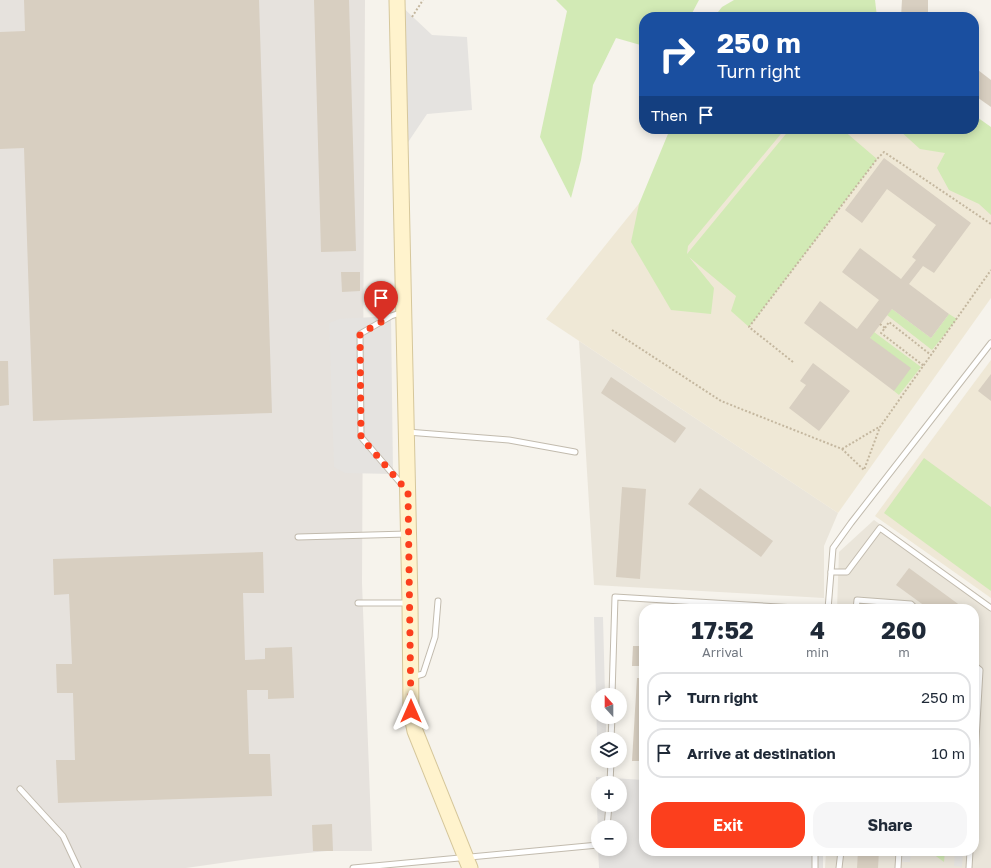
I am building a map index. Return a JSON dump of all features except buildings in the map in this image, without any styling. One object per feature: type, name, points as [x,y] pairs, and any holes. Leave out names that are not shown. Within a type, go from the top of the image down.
[{"type":"street","points":[[397,0],[409,534],[411,711],[415,731],[467,862]]},
{"type":"lane","points":[[404,312],[391,316],[360,334],[361,437],[408,492]]},
{"type":"lane","points":[[828,604],[833,548],[991,343]]},
{"type":"lane","points":[[406,432],[509,440],[575,452]]},
{"type":"lane","points":[[831,572],[847,572],[880,528],[991,608]]},
{"type":"lane","points":[[298,537],[409,534]]},
{"type":"lane","points":[[612,688],[615,597],[730,604]]},
{"type":"lane","points":[[857,604],[857,600],[893,604]]},
{"type":"lane","points":[[411,677],[423,674],[435,637],[438,601]]},
{"type":"lane","points":[[358,603],[410,603]]},
{"type":"lane","points":[[979,669],[979,688]]},
{"type":"lane","points":[[20,789],[63,836],[78,868]]},
{"type":"lane","points":[[352,868],[467,862],[591,846]]},
{"type":"lane","points":[[815,856],[815,868]]},
{"type":"lane","points":[[839,868],[840,856]]},
{"type":"lane","points":[[898,868],[899,856]]},
{"type":"lane","points":[[969,868],[970,856]]},
{"type":"path","points":[[412,17],[423,0]]},
{"type":"path","points":[[793,362],[748,327],[884,152],[991,224]]},
{"type":"path","points":[[612,330],[721,401],[842,448],[864,470],[880,427],[991,270]]},
{"type":"path","points":[[924,366],[881,334],[889,322],[931,355]]},
{"type":"path","points":[[880,324],[885,328]]},
{"type":"path","points":[[842,448],[880,427]]},
{"type":"shaded area","points":[[0,0],[365,0],[362,583],[372,851],[327,851],[249,859],[186,868],[0,868]]},
{"type":"shaded area","points":[[397,2],[432,35],[467,37],[472,110],[427,114],[400,154]]},
{"type":"shaded area","points":[[979,131],[991,136],[991,298],[838,513],[546,319],[695,134],[979,134]]},
{"type":"shaded area","points":[[391,316],[393,474],[345,473],[334,467],[329,323],[339,319]]},
{"type":"shaded area","points":[[579,341],[838,513],[824,546],[824,598],[594,585]]},
{"type":"shaded area","points":[[991,360],[991,598],[875,516]]},
{"type":"shaded area","points":[[874,520],[991,604],[991,868],[825,868],[826,856],[979,856],[979,604],[837,604],[839,552]]},
{"type":"shaded area","points":[[594,617],[603,617],[605,688],[596,688]]},
{"type":"shaded area","points":[[597,724],[606,724],[606,732],[597,732]]},
{"type":"shaded area","points":[[627,779],[639,780],[639,856],[823,856],[823,868],[599,868],[598,856],[627,856],[627,820],[598,820],[597,812],[627,812]]},
{"type":"shaded area","points":[[902,856],[911,856],[910,862],[902,862]]},
{"type":"shaded area","points":[[955,856],[963,856],[962,867],[954,866]]},
{"type":"green space","points":[[556,0],[699,0],[693,12],[639,12],[639,45],[616,38],[593,85],[581,160],[571,198],[540,137],[567,11]]},
{"type":"green space","points":[[734,0],[875,0],[876,12],[718,12],[722,7]]},
{"type":"green space","points":[[979,119],[991,127],[991,215],[979,204],[949,190],[937,168],[945,153],[920,149],[903,134],[979,134]]},
{"type":"green space","points":[[668,134],[781,134],[688,246],[687,254],[786,134],[848,134],[877,159],[749,327],[731,311],[736,296],[689,257],[714,288],[711,314],[671,310],[631,242],[639,204]]},
{"type":"green space","points":[[892,309],[931,338],[949,314],[957,319],[932,350],[887,315]]},
{"type":"green space","points":[[874,332],[921,367],[899,395],[894,391],[870,338]]},
{"type":"green space","points":[[924,458],[991,507],[991,591],[884,513]]},
{"type":"green space","points":[[936,856],[945,856],[944,862]]},
{"type":"route","points":[[381,322],[360,334],[361,437],[408,492],[411,711]]}]
